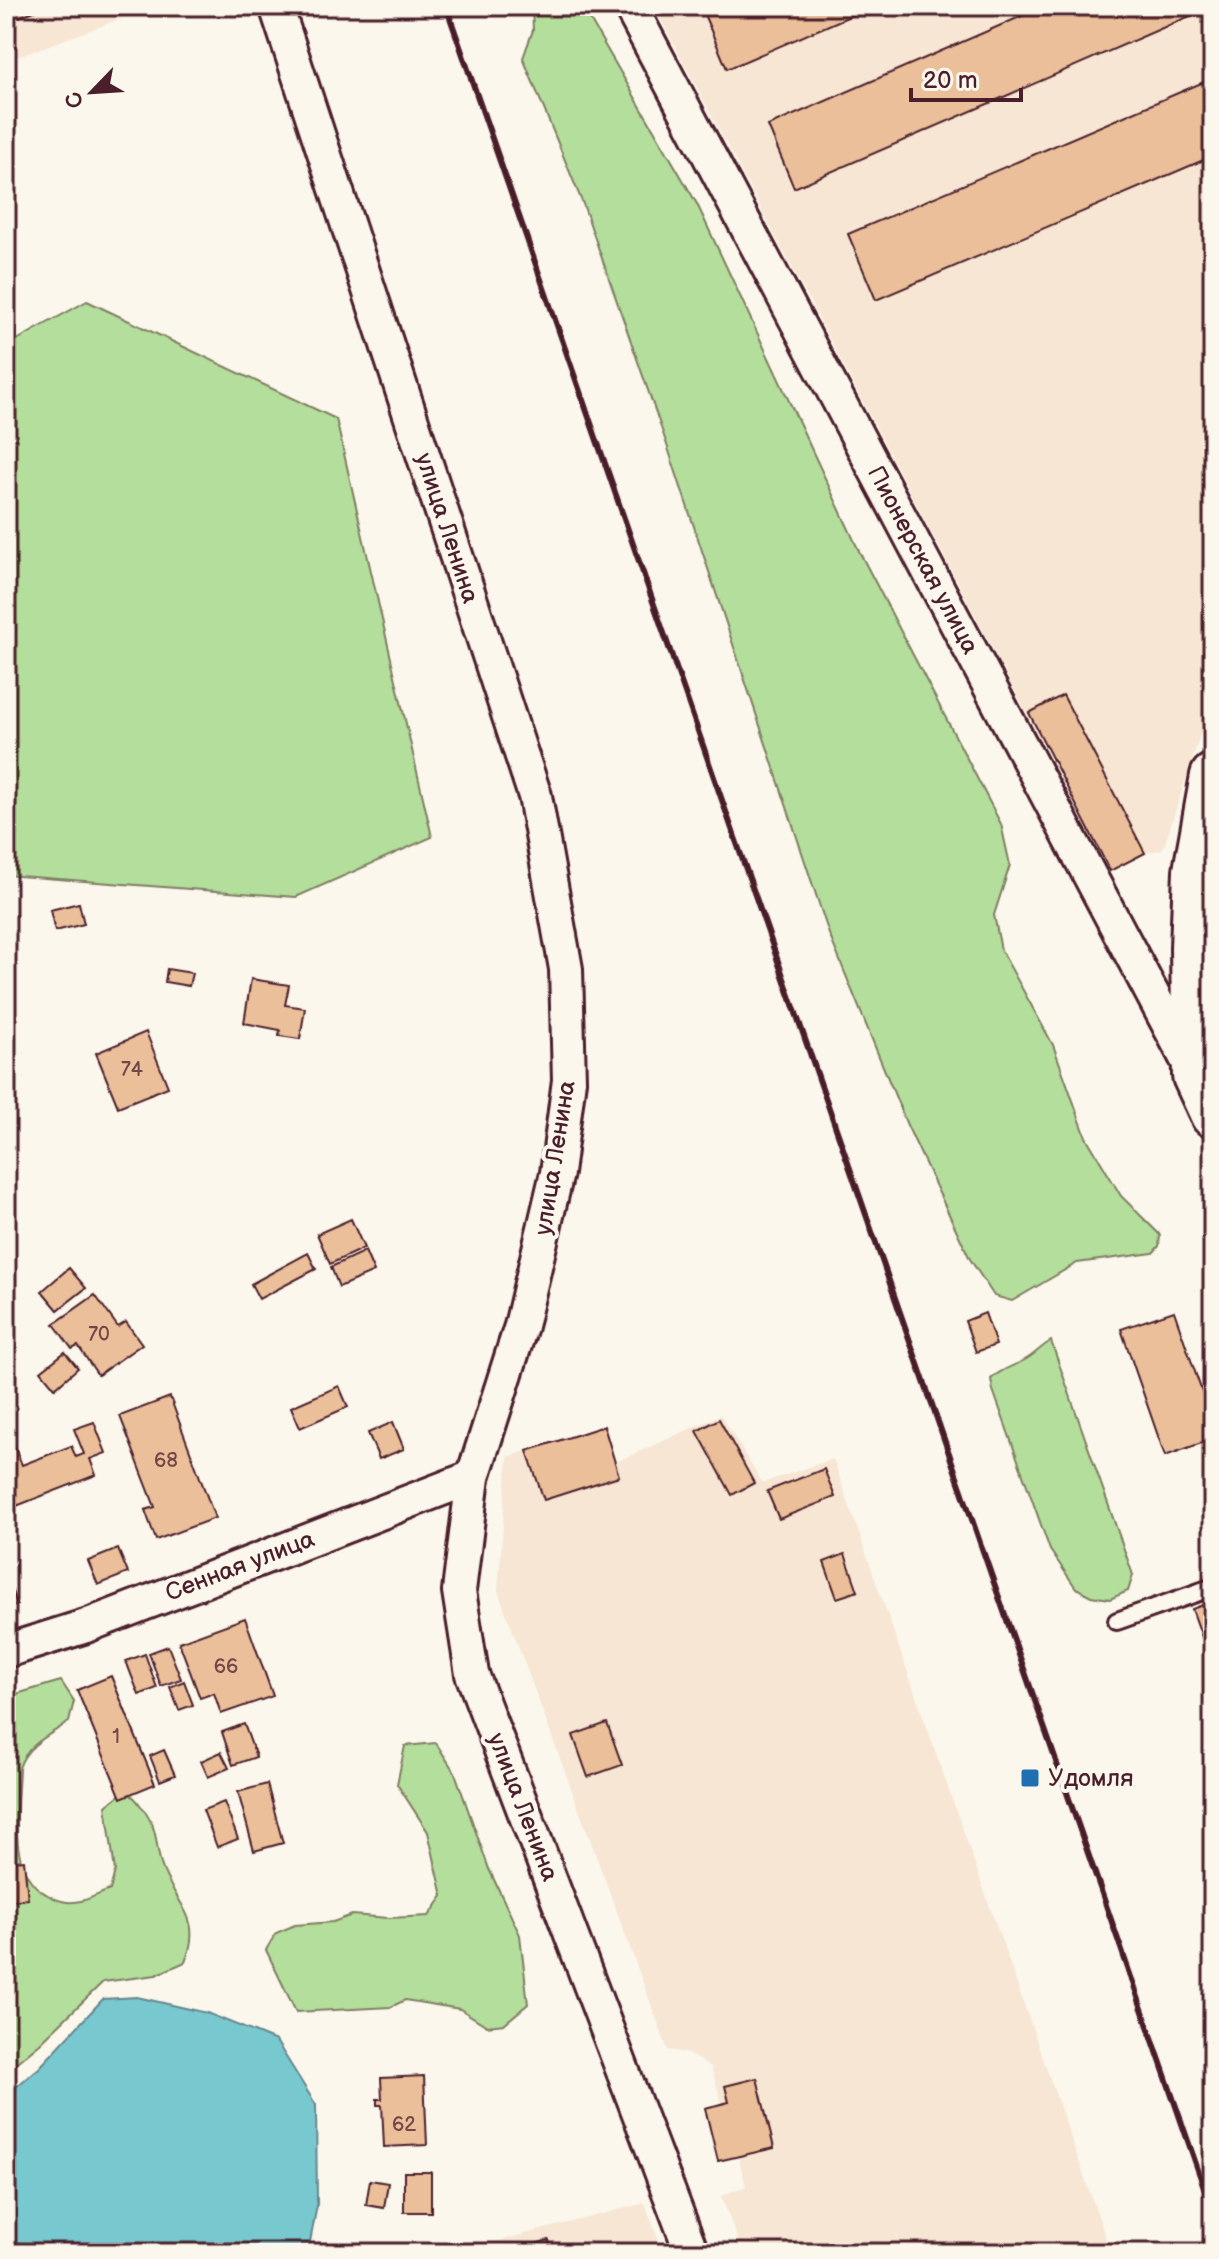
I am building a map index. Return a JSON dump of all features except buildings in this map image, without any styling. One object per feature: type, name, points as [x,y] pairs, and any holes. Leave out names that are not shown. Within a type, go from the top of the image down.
[{"type":"street","name":"улица Ленина","points":[[276,6],[535,796],[566,969],[569,1080],[557,1173],[521,1326],[473,1477],[459,1591],[472,1674],[692,2253]]},
{"type":"street","name":"Пионерская улица","points":[[630,6],[1213,1115]]},
{"type":"street","points":[[1195,1076],[1193,948],[1196,871],[1213,776]]},
{"type":"street","name":"Сенная улица","points":[[6,1651],[86,1626],[473,1477]]},
{"type":"lane","points":[[1117,1621],[1213,1587]]},
{"type":"shaded area","points":[[6,6],[155,6],[6,61]]},
{"type":"shaded area","points":[[654,6],[1213,6],[1213,695],[1163,849],[1145,853],[1110,871]]},
{"type":"shaded area","points":[[721,1415],[762,1483],[833,1459],[1111,2253],[743,2253],[721,2196],[746,2186],[738,2156],[718,2161],[705,2108],[722,2103],[711,2067],[686,2053],[668,2050],[498,1591],[508,1457],[604,1426],[616,1462]]},
{"type":"shaded area","points":[[645,2203],[663,2253],[452,2253]]},
{"type":"green space","points":[[532,6],[582,6],[697,204],[860,553],[1001,824],[1010,865],[994,915],[1001,950],[1053,1045],[1086,1137],[1121,1196],[1160,1235],[1159,1246],[1153,1253],[1077,1263],[1012,1301],[994,1296],[970,1259],[907,1125],[829,934],[665,439],[583,204],[523,58],[533,30]]},
{"type":"green space","points":[[87,301],[336,419],[432,837],[296,897],[6,875],[6,346]]},
{"type":"green space","points":[[1051,1341],[1133,1575],[1128,1591],[1110,1599],[1091,1596],[1076,1588],[1050,1550],[993,1390],[991,1379],[995,1375],[1028,1358]]},
{"type":"green space","points":[[61,1681],[74,1701],[69,1722],[33,1747],[19,1768],[17,1837],[25,1871],[33,1884],[63,1901],[81,1901],[110,1890],[115,1871],[106,1806],[123,1792],[129,1794],[147,1814],[153,1828],[166,1877],[189,1921],[190,1946],[185,1962],[156,1975],[103,1982],[6,2071],[6,1697]]},
{"type":"green space","points":[[436,1743],[455,1773],[489,1869],[520,1935],[528,2004],[504,2024],[487,2026],[460,2009],[405,2000],[391,2007],[296,2012],[266,1950],[276,1933],[295,1925],[333,1922],[352,1915],[388,1918],[429,1916],[443,1896],[428,1832],[397,1784],[405,1746]]},
{"type":"water","points":[[137,1997],[207,2013],[276,2041],[316,2105],[317,2205],[308,2253],[6,2253],[6,2095],[39,2068],[103,1999]]},
{"type":"railway","points":[[446,6],[1213,2213]]},
{"type":"place","name":"Удомля","points":[[1030,1778]]}]
